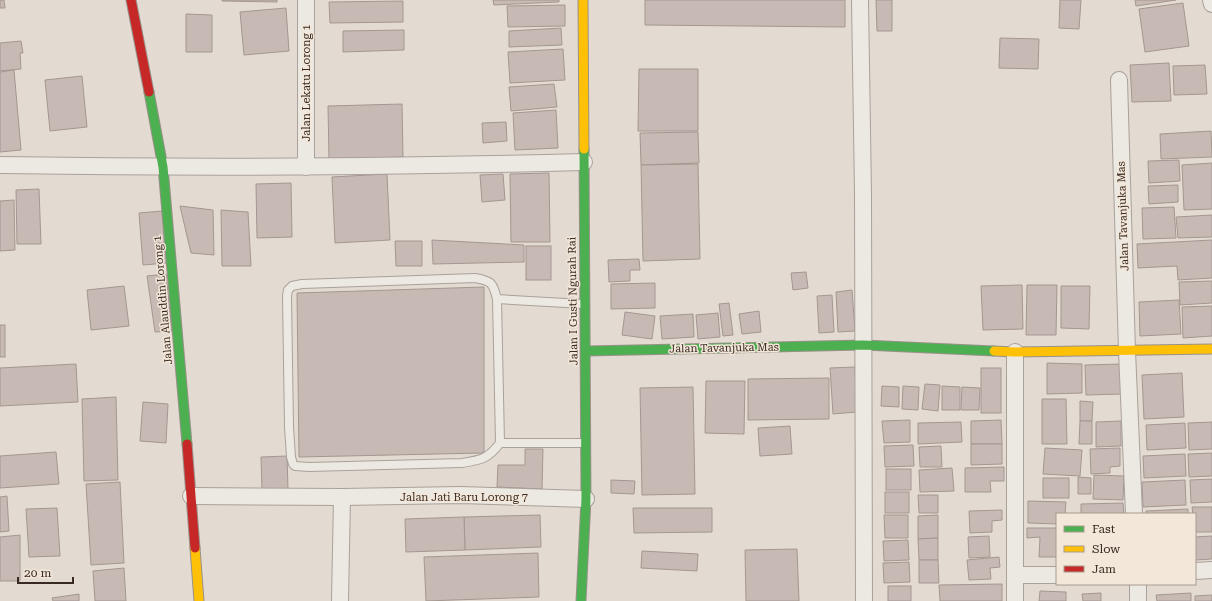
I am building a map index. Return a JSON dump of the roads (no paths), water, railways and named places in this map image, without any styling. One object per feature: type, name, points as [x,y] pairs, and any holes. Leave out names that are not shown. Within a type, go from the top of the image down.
[{"type":"street","name":"Jalan Alauddin Lorong 1","points":[[131,0],[163,167],[199,601]]},
{"type":"street","name":"Jalan Lekatu Lorong 1","points":[[306,0],[306,167]]},
{"type":"street","name":"Jalan I Gusti Ngurah Rai","points":[[581,601],[586,499],[583,0]]},
{"type":"street","points":[[860,0],[864,194],[864,601]]},
{"type":"street","points":[[1211,0],[1212,4]]},
{"type":"street","name":"Jalan Tavanjuka Mas","points":[[1119,80],[1127,351],[1134,513]]},
{"type":"street","points":[[0,165],[306,167],[584,162]]},
{"type":"street","name":"Jalan Tavanjuka Mas","points":[[586,351],[863,345],[1015,352],[1212,349]]},
{"type":"street","points":[[1015,352],[1015,601]]},
{"type":"street","name":"Jalan Jati Baru Lorong 7","points":[[191,496],[342,497],[460,495],[586,499]]},
{"type":"street","points":[[340,601],[342,497]]},
{"type":"street","points":[[1196,571],[1212,570]]},
{"type":"street","points":[[1016,576],[1056,575]]},
{"type":"street","points":[[1138,585],[1138,601]]},
{"type":"lane","points":[[475,278],[488,280],[494,286],[497,299],[500,443],[488,457],[480,461],[462,463],[309,467],[295,466],[293,464],[291,457],[289,419],[287,296],[288,290],[292,286],[302,284],[475,278]]},
{"type":"lane","points":[[497,299],[585,304]]},
{"type":"lane","points":[[500,443],[586,443]]}]
